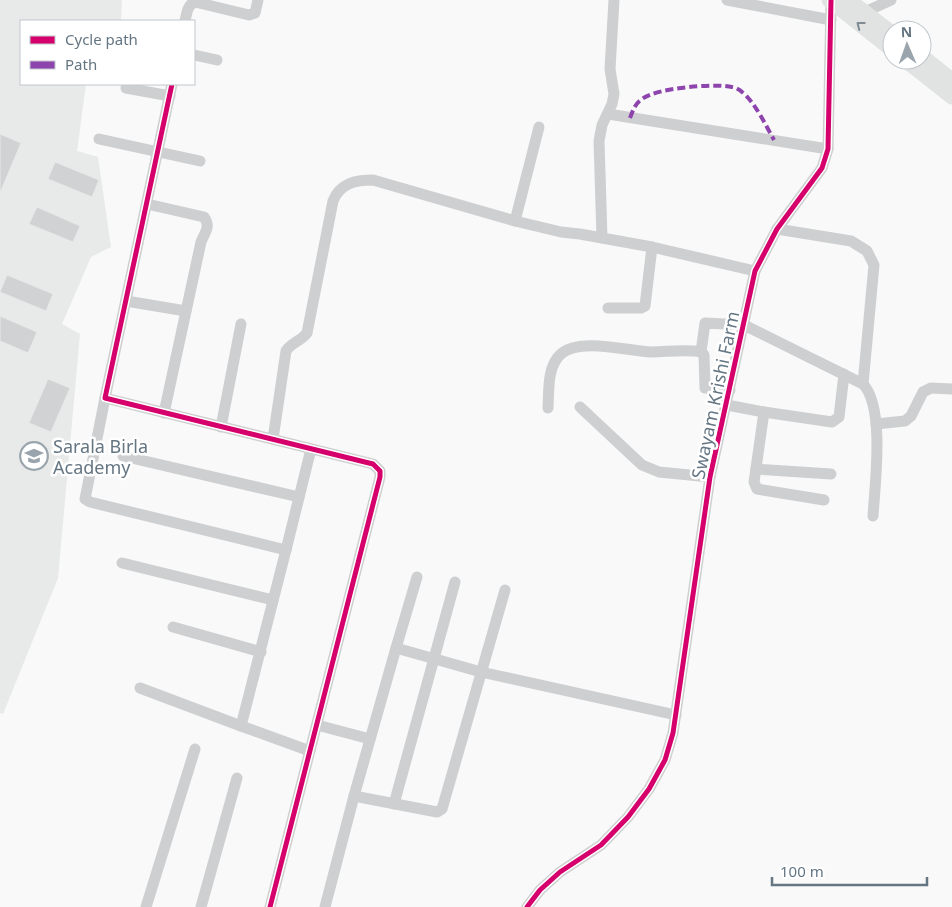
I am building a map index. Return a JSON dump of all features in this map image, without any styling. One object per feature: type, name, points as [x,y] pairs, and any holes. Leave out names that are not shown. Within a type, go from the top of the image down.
[{"type":"main road","points":[[849,0],[882,25]]},
{"type":"main road","points":[[830,1],[882,42]]},
{"type":"main road","points":[[932,64],[952,80]]},
{"type":"main road","points":[[918,70],[952,96]]},
{"type":"street","points":[[185,20],[188,7],[191,3],[195,2],[250,15],[255,13],[258,0]]},
{"type":"street","points":[[602,238],[599,141],[602,125],[612,104],[614,94],[610,62],[614,0]]},
{"type":"street","points":[[727,0],[831,20]]},
{"type":"street","points":[[865,12],[891,0]]},
{"type":"street","name":"Swayam Krishi Farm","points":[[528,907],[540,890],[560,872],[601,845],[628,817],[649,789],[665,760],[674,733],[710,477],[755,271],[777,230],[822,168],[828,149],[830,1]]},
{"type":"street","points":[[195,55],[217,60]]},
{"type":"street","points":[[172,85],[85,499],[90,502],[286,550]]},
{"type":"street","points":[[126,88],[170,96]]},
{"type":"street","points":[[608,114],[828,149]]},
{"type":"street","points":[[515,221],[539,127]]},
{"type":"street","points":[[99,139],[200,161]]},
{"type":"street","points":[[273,439],[286,351],[289,346],[301,341],[307,333],[333,201],[336,192],[357,180],[373,180],[515,221],[561,232],[652,247],[755,271]]},
{"type":"street","points":[[147,204],[204,217],[208,222],[208,230],[201,242],[164,413]]},
{"type":"street","points":[[777,230],[851,241],[866,251],[874,266],[863,384]]},
{"type":"street","points":[[608,308],[641,308],[645,306],[652,247]]},
{"type":"street","points":[[126,301],[186,311]]},
{"type":"street","points":[[730,390],[705,388],[704,355],[701,352],[705,323],[744,325],[863,384],[869,391],[876,424],[877,459],[873,516]]},
{"type":"street","points":[[221,427],[241,324]]},
{"type":"street","points":[[548,408],[551,368],[562,353],[577,347],[601,346],[650,352],[701,352]]},
{"type":"street","points":[[727,404],[764,412],[836,421],[839,417],[844,374]]},
{"type":"street","points":[[876,424],[905,421],[911,416],[923,392],[931,388],[952,389]]},
{"type":"street","points":[[105,398],[372,464],[380,471],[270,907]]},
{"type":"street","points":[[580,407],[642,465],[660,472],[710,477]]},
{"type":"street","points":[[764,412],[754,482],[757,489],[824,500]]},
{"type":"street","points":[[240,726],[261,652],[311,449]]},
{"type":"street","points":[[122,456],[299,497]]},
{"type":"street","points":[[756,469],[831,474]]},
{"type":"street","points":[[122,563],[273,600]]},
{"type":"street","points":[[325,907],[354,796],[417,578]]},
{"type":"street","points":[[394,804],[455,582]]},
{"type":"street","points":[[354,796],[437,812],[442,809],[505,590]]},
{"type":"street","points":[[173,627],[261,652]]},
{"type":"street","points":[[396,648],[482,672],[676,715]]},
{"type":"street","points":[[140,688],[310,751]]},
{"type":"street","points":[[317,725],[370,739]]},
{"type":"street","points":[[147,907],[195,750]]},
{"type":"street","points":[[201,907],[237,778]]},
{"type":"shaded area","name":"Sarala Birla Academy","points":[[0,0],[122,0],[121,20],[20,20],[20,85],[86,85],[77,151],[98,157],[111,247],[91,257],[62,324],[80,334],[58,578],[3,714],[0,713]]},
{"type":"building","points":[[0,134],[21,143],[0,193]]},
{"type":"building","points":[[55,162],[99,180],[92,197],[48,179]]},
{"type":"building","points":[[37,207],[80,226],[73,242],[29,224]]},
{"type":"building","points":[[7,275],[53,294],[46,311],[0,292]]},
{"type":"building","points":[[0,316],[37,332],[28,353],[0,341]]},
{"type":"building","points":[[48,379],[70,388],[51,432],[29,423]]},
{"type":"marked path","points":[[630,118],[634,107],[649,95],[672,89],[699,86],[733,87],[747,96],[760,114],[774,140]]},
{"type":"cycle path","points":[[527,907],[540,890],[560,872],[601,845],[628,817],[649,789],[665,760],[673,733],[710,477],[755,271],[777,229],[822,168],[828,149],[831,0]]},
{"type":"cycle path","points":[[172,85],[105,398],[373,464],[380,471],[270,907]]},
{"type":"place","name":"Sarala Birla Academy","points":[[34,456]]}]
